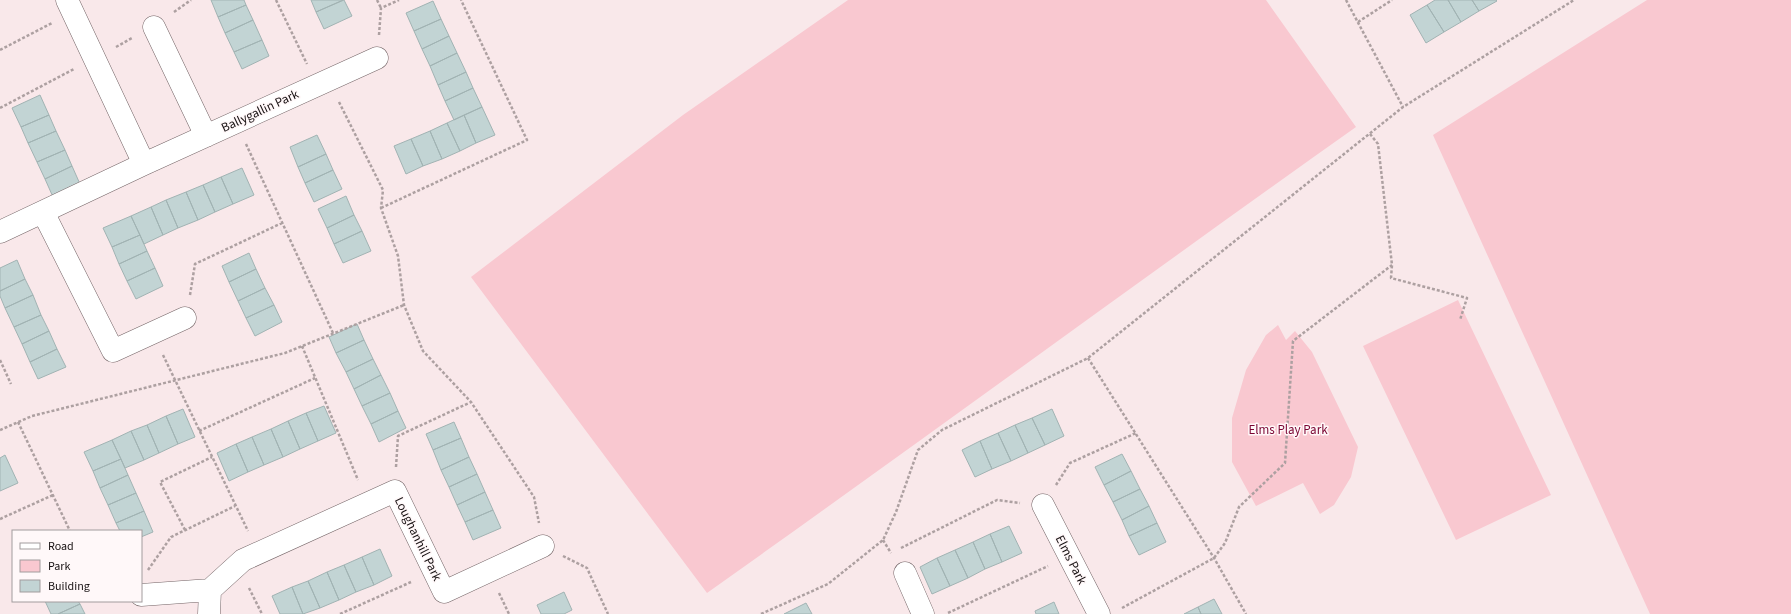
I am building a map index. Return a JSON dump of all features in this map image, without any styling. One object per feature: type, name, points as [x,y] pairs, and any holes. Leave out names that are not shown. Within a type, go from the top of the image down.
[{"type":"street","points":[[69,6],[144,164]]},
{"type":"street","points":[[154,27],[206,136]]},
{"type":"street","name":"Ballygallin Park","points":[[0,232],[144,164],[376,58]]},
{"type":"street","points":[[43,212],[113,351],[185,318]]},
{"type":"street","name":"Loughanhill Park","points":[[210,590],[243,560],[395,491],[444,592],[543,546]]},
{"type":"street","name":"Elms Park","points":[[1043,505],[1069,556],[1108,612]]},
{"type":"street","points":[[905,573],[923,614]]},
{"type":"street","points":[[143,585],[210,590],[209,614]]},
{"type":"path","points":[[276,0],[382,190],[381,208],[398,256],[404,305],[423,351],[471,402],[534,497],[543,546],[587,568],[608,614]]},
{"type":"path","points":[[376,58],[381,8],[377,0]]},
{"type":"path","points":[[381,8],[400,0]]},
{"type":"path","points":[[381,208],[527,140],[461,0]]},
{"type":"path","points":[[1346,0],[1403,107]]},
{"type":"path","points":[[1358,22],[1392,0]]},
{"type":"path","points":[[761,614],[828,584],[883,540],[896,512],[918,450],[942,430],[1088,358],[1403,107],[1574,0]]},
{"type":"path","points":[[0,50],[69,6]]},
{"type":"path","points":[[236,122],[333,334]]},
{"type":"path","points":[[1370,134],[1378,144],[1392,265],[1391,278],[1467,298],[1460,320]]},
{"type":"path","points":[[185,318],[195,264],[282,223]]},
{"type":"path","points":[[1108,612],[1214,558],[1225,543],[1240,507],[1285,463],[1293,341],[1392,265]]},
{"type":"path","points":[[0,430],[32,416],[285,353],[404,305]]},
{"type":"path","points":[[152,333],[258,553]]},
{"type":"path","points":[[302,346],[368,503]]},
{"type":"path","points":[[1088,358],[1214,558],[1246,614]]},
{"type":"path","points":[[0,360],[11,384]]},
{"type":"path","points":[[199,431],[315,378]]},
{"type":"path","points":[[395,491],[398,436],[471,402]]},
{"type":"path","points":[[18,422],[70,530]]},
{"type":"path","points":[[898,549],[997,500],[1043,505],[1070,463],[1136,433]]},
{"type":"path","points":[[185,530],[160,482],[212,457]]},
{"type":"path","points":[[0,519],[53,496]]},
{"type":"path","points":[[143,585],[171,537],[235,506]]},
{"type":"path","points":[[945,614],[1069,556]]},
{"type":"path","points":[[340,614],[434,571]]},
{"type":"green space","points":[[848,0],[1266,0],[1356,127],[707,593],[471,277],[683,115]]},
{"type":"green space","points":[[1647,0],[1791,0],[1791,614],[1650,614],[1433,135]]},
{"type":"green space","points":[[1458,300],[1551,495],[1456,540],[1363,346]]},
{"type":"green space","name":"Elms Play Park","points":[[1278,325],[1286,340],[1295,331],[1312,352],[1358,447],[1351,477],[1334,505],[1320,514],[1303,483],[1256,506],[1232,462],[1232,418],[1246,370],[1266,335]]},
{"type":"building","points":[[211,0],[244,0],[246,5],[218,17]]},
{"type":"building","points":[[311,0],[343,0],[316,12]]},
{"type":"building","points":[[344,0],[352,16],[324,29],[316,12]]},
{"type":"building","points":[[1435,0],[1448,0],[1461,22],[1444,32],[1427,5]]},
{"type":"building","points":[[1448,0],[1472,0],[1479,11],[1461,22]]},
{"type":"building","points":[[1472,0],[1496,0],[1497,1],[1479,11]]},
{"type":"building","points":[[433,1],[441,19],[414,31],[406,13]]},
{"type":"building","points":[[246,5],[253,20],[225,33],[218,17]]},
{"type":"building","points":[[1427,5],[1444,32],[1426,43],[1410,15]]},
{"type":"building","points":[[441,19],[449,36],[422,49],[414,31]]},
{"type":"building","points":[[253,20],[262,40],[234,52],[225,33]]},
{"type":"building","points":[[449,36],[457,53],[430,66],[422,49]]},
{"type":"building","points":[[262,40],[269,56],[242,69],[234,52]]},
{"type":"building","points":[[457,53],[466,72],[438,85],[430,66]]},
{"type":"building","points":[[466,72],[473,88],[445,101],[438,85]]},
{"type":"building","points":[[473,88],[482,107],[454,120],[445,101]]},
{"type":"building","points":[[40,95],[49,115],[21,127],[12,108]]},
{"type":"building","points":[[482,107],[495,135],[476,143],[464,115]]},
{"type":"building","points":[[49,115],[56,131],[28,143],[21,127]]},
{"type":"building","points":[[464,115],[476,143],[460,151],[447,123]]},
{"type":"building","points":[[447,123],[460,151],[442,159],[430,131]]},
{"type":"building","points":[[56,131],[65,150],[37,162],[28,143]]},
{"type":"building","points":[[430,131],[442,159],[423,166],[411,139]]},
{"type":"building","points":[[317,135],[326,154],[298,167],[290,147]]},
{"type":"building","points":[[411,139],[423,166],[406,174],[394,146]]},
{"type":"building","points":[[65,150],[72,166],[45,179],[37,162]]},
{"type":"building","points":[[326,154],[333,170],[305,183],[298,167]]},
{"type":"building","points":[[72,166],[80,184],[53,197],[45,179]]},
{"type":"building","points":[[242,168],[254,195],[233,204],[221,177]]},
{"type":"building","points":[[333,170],[342,189],[314,202],[305,183]]},
{"type":"building","points":[[221,177],[233,204],[215,212],[203,185]]},
{"type":"building","points":[[203,185],[215,212],[198,220],[186,192]]},
{"type":"building","points":[[186,192],[198,220],[178,228],[166,200]]},
{"type":"building","points":[[346,196],[354,215],[327,228],[318,209]]},
{"type":"building","points":[[166,200],[178,228],[163,235],[151,207]]},
{"type":"building","points":[[151,207],[163,235],[144,244],[131,216]]},
{"type":"building","points":[[354,215],[362,231],[334,244],[327,228]]},
{"type":"building","points":[[131,216],[140,235],[112,247],[103,228]]},
{"type":"building","points":[[362,231],[371,251],[343,263],[334,244]]},
{"type":"building","points":[[140,235],[147,251],[119,264],[112,247]]},
{"type":"building","points":[[147,251],[155,268],[127,281],[119,264]]},
{"type":"building","points":[[249,253],[256,269],[229,282],[222,266]]},
{"type":"building","points":[[17,260],[25,279],[0,291],[0,268]]},
{"type":"building","points":[[155,268],[163,286],[136,299],[127,281]]},
{"type":"building","points":[[256,269],[265,288],[238,301],[229,282]]},
{"type":"building","points":[[25,279],[33,295],[5,308],[0,296],[0,291]]},
{"type":"building","points":[[265,288],[274,305],[246,318],[238,301]]},
{"type":"building","points":[[33,295],[41,315],[14,327],[5,308]]},
{"type":"building","points":[[274,305],[282,322],[255,336],[246,318]]},
{"type":"building","points":[[41,315],[49,331],[22,344],[14,327]]},
{"type":"building","points":[[357,324],[364,340],[336,353],[329,337]]},
{"type":"building","points":[[49,331],[57,349],[30,362],[22,344]]},
{"type":"building","points":[[364,340],[373,359],[346,372],[336,353]]},
{"type":"building","points":[[57,349],[66,367],[38,379],[30,362]]},
{"type":"building","points":[[373,359],[381,375],[354,389],[346,372]]},
{"type":"building","points":[[381,375],[390,393],[362,406],[354,389]]},
{"type":"building","points":[[390,393],[398,411],[371,424],[362,406]]},
{"type":"building","points":[[324,406],[336,433],[318,441],[306,413]]},
{"type":"building","points":[[183,409],[195,437],[178,444],[166,416]]},
{"type":"building","points":[[1052,409],[1064,436],[1045,445],[1032,418]]},
{"type":"building","points":[[398,411],[406,428],[379,442],[371,424]]},
{"type":"building","points":[[306,413],[318,441],[300,449],[288,421]]},
{"type":"building","points":[[166,416],[178,444],[159,453],[147,425]]},
{"type":"building","points":[[1032,418],[1045,445],[1028,453],[1015,425]]},
{"type":"building","points":[[288,421],[300,449],[283,457],[271,429]]},
{"type":"building","points":[[454,422],[461,438],[433,450],[426,434]]},
{"type":"building","points":[[147,425],[159,453],[144,460],[131,431]]},
{"type":"building","points":[[1015,425],[1028,453],[1011,461],[998,433]]},
{"type":"building","points":[[271,429],[283,457],[264,465],[252,437]]},
{"type":"building","points":[[131,431],[144,460],[125,468],[112,440]]},
{"type":"building","points":[[998,433],[1011,461],[992,469],[980,441]]},
{"type":"building","points":[[252,437],[264,465],[248,472],[236,444]]},
{"type":"building","points":[[461,438],[469,457],[441,470],[433,450]]},
{"type":"building","points":[[112,440],[121,459],[93,471],[84,452]]},
{"type":"building","points":[[980,441],[992,469],[975,477],[962,450]]},
{"type":"building","points":[[236,444],[248,472],[229,481],[217,453]]},
{"type":"building","points":[[1122,454],[1131,471],[1104,485],[1095,467]]},
{"type":"building","points":[[5,455],[18,483],[0,491],[0,458]]},
{"type":"building","points":[[469,457],[477,474],[449,487],[441,470]]},
{"type":"building","points":[[121,459],[128,475],[100,488],[93,471]]},
{"type":"building","points":[[1131,471],[1140,489],[1113,502],[1104,485]]},
{"type":"building","points":[[477,474],[485,492],[457,505],[449,487]]},
{"type":"building","points":[[128,475],[136,493],[108,505],[100,488]]},
{"type":"building","points":[[1140,489],[1149,506],[1122,520],[1113,502]]},
{"type":"building","points":[[485,492],[493,510],[465,522],[457,505]]},
{"type":"building","points":[[136,493],[144,511],[116,523],[108,505]]},
{"type":"building","points":[[1149,506],[1157,523],[1129,536],[1122,520]]},
{"type":"building","points":[[493,510],[501,528],[473,540],[465,522]]},
{"type":"building","points":[[144,511],[153,532],[142,537],[142,530],[120,530],[116,523]]},
{"type":"building","points":[[1157,523],[1166,542],[1139,555],[1129,536]]},
{"type":"building","points":[[1009,526],[1022,553],[1002,562],[990,534]]},
{"type":"building","points":[[990,534],[1002,562],[985,569],[973,542]]},
{"type":"building","points":[[973,542],[985,569],[968,578],[955,550]]},
{"type":"building","points":[[380,549],[392,576],[374,585],[362,557]]},
{"type":"building","points":[[955,550],[968,578],[950,586],[937,558]]},
{"type":"building","points":[[362,557],[374,585],[356,592],[344,565]]},
{"type":"building","points":[[937,558],[950,586],[932,594],[920,567]]},
{"type":"building","points":[[344,565],[356,592],[339,600],[327,572]]},
{"type":"building","points":[[327,572],[339,600],[320,608],[308,581]]},
{"type":"building","points":[[308,581],[320,608],[303,614],[292,587]]},
{"type":"building","points":[[292,587],[303,614],[280,614],[272,596]]},
{"type":"building","points":[[564,592],[572,610],[564,614],[541,614],[537,605]]},
{"type":"building","points":[[1214,599],[1222,614],[1201,614],[1198,607]]},
{"type":"building","points":[[45,602],[79,602],[80,604],[58,614],[51,614]]},
{"type":"building","points":[[1054,602],[1059,614],[1036,614],[1035,611]]},
{"type":"building","points":[[806,603],[812,614],[784,614]]},
{"type":"building","points":[[80,604],[85,614],[58,614]]},
{"type":"building","points":[[1198,607],[1201,614],[1184,614]]}]
